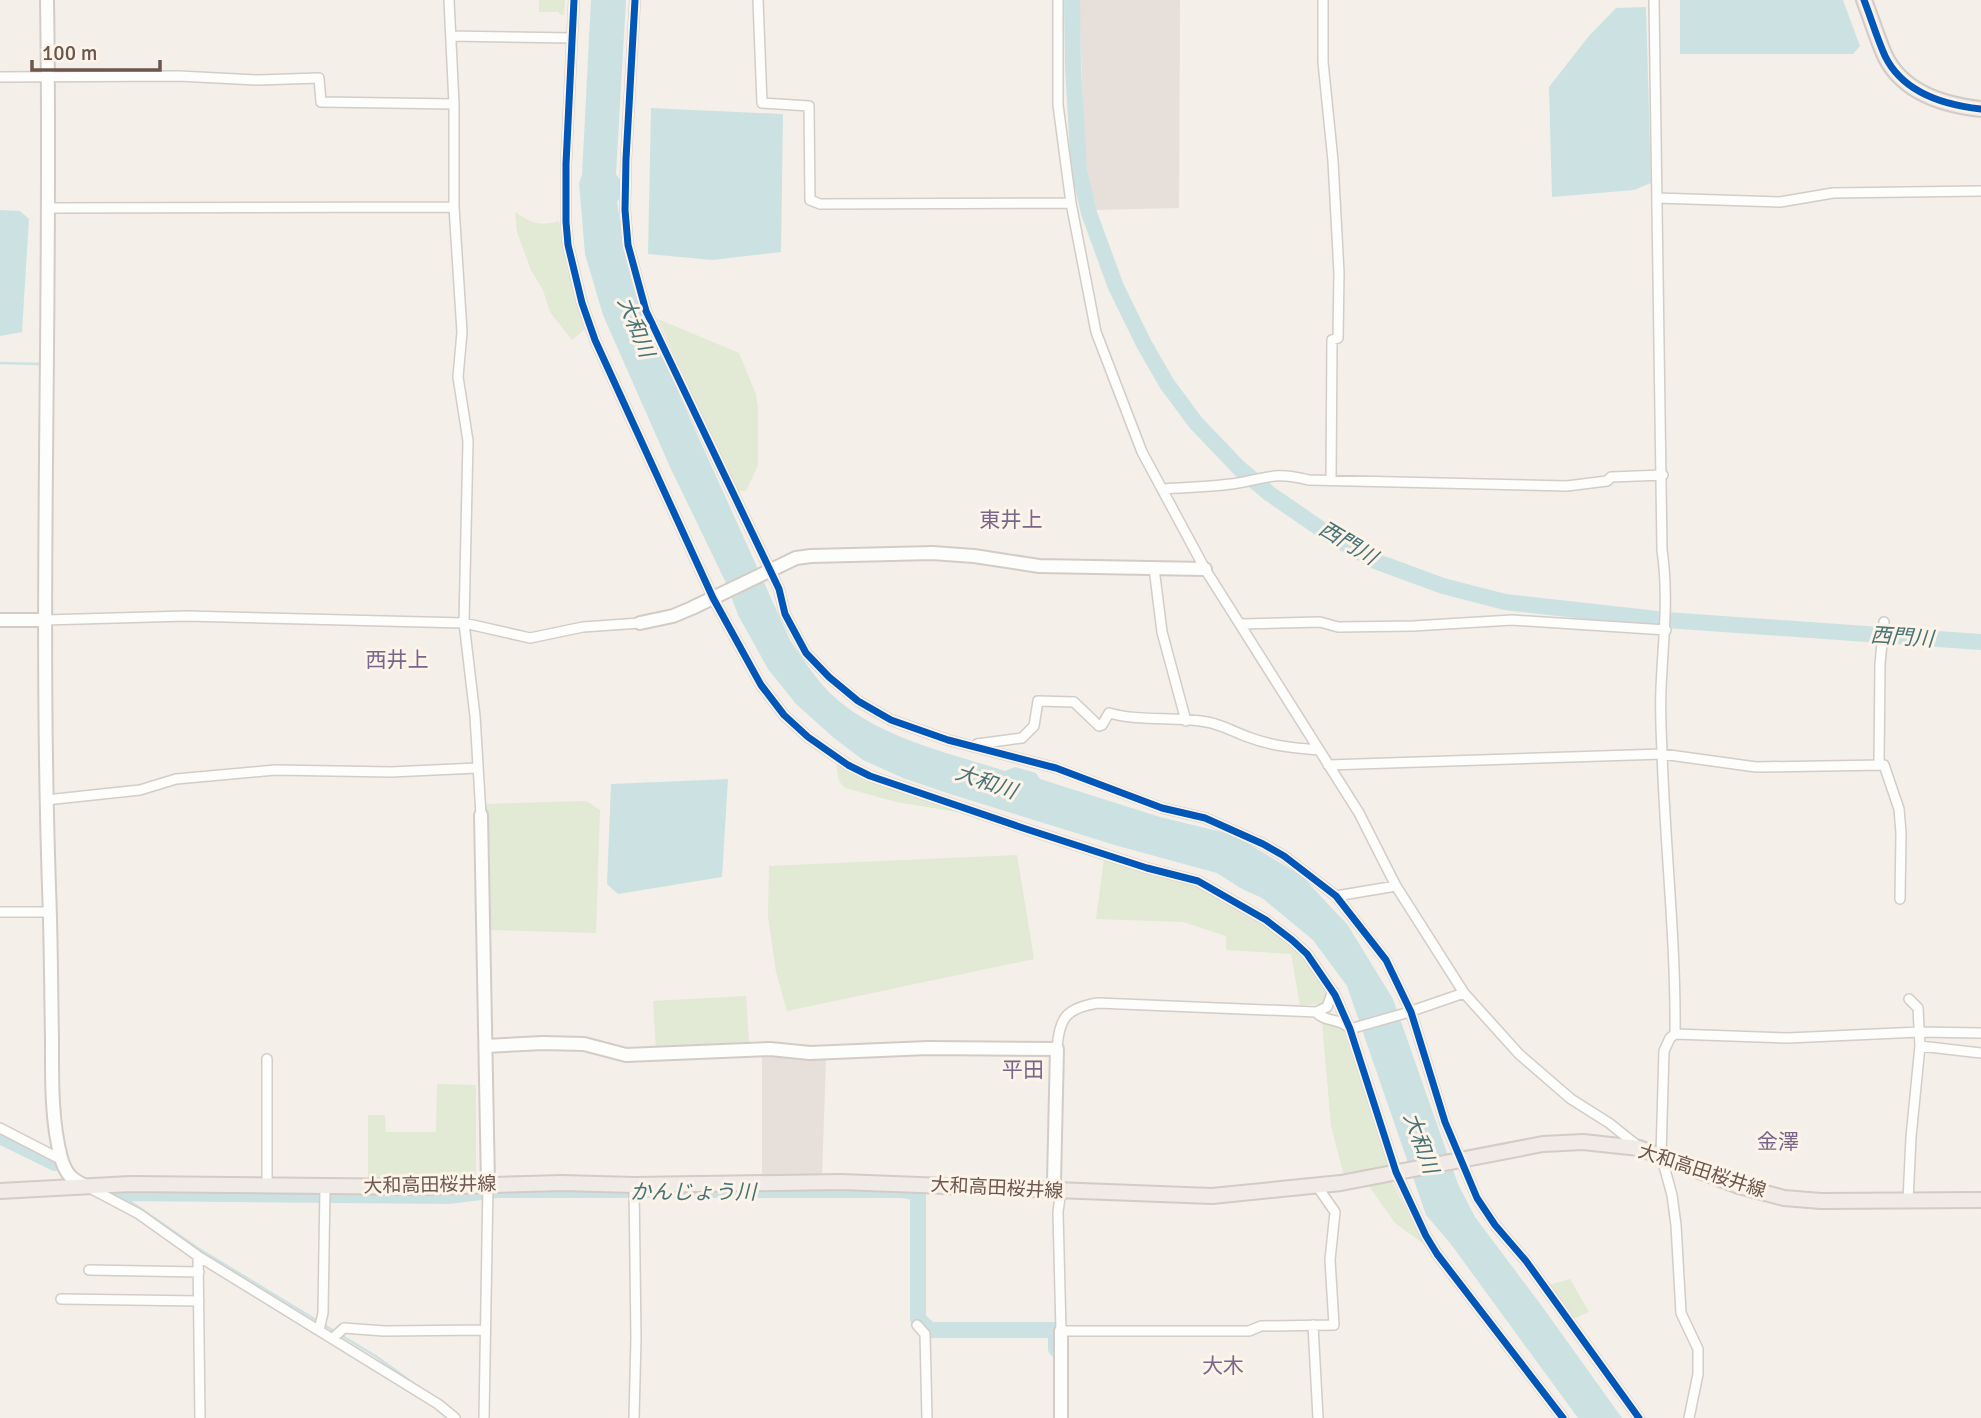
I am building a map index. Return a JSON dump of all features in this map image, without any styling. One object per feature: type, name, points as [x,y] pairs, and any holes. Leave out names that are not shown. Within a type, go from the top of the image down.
[{"type":"main road","points":[[1864,0],[1886,58],[1906,82],[1936,100],[1981,109]]},
{"type":"main road","name":"大和高田桜井線","points":[[0,1191],[130,1184],[267,1186],[325,1191],[488,1189],[561,1183],[634,1189],[841,1182],[1212,1196],[1317,1186],[1543,1144],[1583,1142],[1639,1148],[1739,1186],[1784,1198],[1821,1201],[1981,1200]]},
{"type":"street","points":[[47,0],[46,800],[52,1061],[58,1144],[62,1160],[67,1174],[74,1181],[139,1214],[198,1256],[334,1338],[438,1404],[455,1418]]},
{"type":"street","points":[[449,0],[454,104],[454,207],[462,332],[458,377],[468,441],[464,623],[475,716],[481,815],[488,1189],[484,1418]]},
{"type":"street","points":[[574,0],[566,222],[568,245],[582,303],[595,340],[715,597],[761,685],[784,715],[808,737],[848,765],[870,776],[1026,829],[1198,881],[1266,920],[1292,940],[1307,954],[1333,991],[1352,1028],[1399,1172],[1426,1236],[1563,1418]]},
{"type":"street","points":[[635,0],[625,159],[628,245],[646,311],[769,573],[779,589],[785,614],[806,653],[858,701],[891,720],[948,740],[1056,768],[1162,808],[1205,818],[1284,856],[1336,896],[1386,960],[1408,1013],[1459,1160],[1477,1198],[1495,1225],[1526,1261],[1639,1418]]},
{"type":"street","points":[[758,0],[762,103],[809,106],[810,200],[820,204],[1071,203]]},
{"type":"street","points":[[1058,0],[1058,105],[1071,203],[1098,339],[1142,453],[1205,569],[1359,813],[1396,886],[1464,993],[1519,1054],[1571,1099],[1639,1148]]},
{"type":"street","points":[[1323,0],[1323,62],[1333,161],[1339,273],[1338,338],[1332,340],[1331,480]]},
{"type":"street","points":[[1654,0],[1662,550],[1666,607],[1661,690],[1662,754],[1667,872],[1672,903],[1676,969],[1675,1034]]},
{"type":"street","points":[[451,36],[572,38]]},
{"type":"street","points":[[0,77],[179,76],[258,80],[319,78],[321,103],[454,104]]},
{"type":"street","points":[[1657,198],[1780,202],[1833,193],[1981,191]]},
{"type":"street","points":[[48,208],[454,207]]},
{"type":"street","points":[[1162,489],[1237,483],[1262,476],[1284,474],[1308,480],[1567,485],[1607,481],[1611,477],[1663,475]]},
{"type":"street","points":[[0,620],[186,616],[464,623],[530,638],[583,627],[640,623],[673,616],[796,558],[811,556],[932,553],[1039,566],[1205,569]]},
{"type":"street","points":[[1154,568],[1162,632],[1186,721]]},
{"type":"street","points":[[1241,624],[1320,622],[1350,627],[1512,620],[1666,628]]},
{"type":"street","points":[[1879,765],[1880,664],[1884,623]]},
{"type":"street","points":[[970,745],[1022,738],[1034,726],[1038,701],[1074,702],[1099,726],[1109,713],[1132,719],[1186,721],[1228,727],[1248,737],[1286,747],[1319,750]]},
{"type":"street","points":[[1328,765],[1662,754],[1756,767],[1884,765],[1899,809],[1900,900]]},
{"type":"street","points":[[46,800],[140,790],[176,779],[275,771],[391,772],[477,768]]},
{"type":"street","points":[[1336,896],[1396,886]]},
{"type":"street","points":[[0,912],[50,912]]},
{"type":"street","points":[[1061,1418],[1060,1190],[1054,1181],[1058,1027],[1063,1019],[1072,1010],[1098,1003],[1316,1012],[1327,1007],[1333,991]]},
{"type":"street","points":[[1316,1012],[1321,1018],[1352,1028],[1408,1013],[1464,993]]},
{"type":"street","points":[[1908,1201],[1920,1046],[1918,1007],[1909,999]]},
{"type":"street","points":[[1689,1418],[1698,1374],[1698,1349],[1681,1313],[1676,1225],[1661,1156],[1664,1051],[1670,1038],[1675,1034],[1788,1038],[1919,1032],[1981,1033]]},
{"type":"street","points":[[486,1046],[584,1044],[626,1055],[770,1049],[810,1053],[928,1048],[1057,1049]]},
{"type":"street","points":[[1920,1046],[1981,1053]]},
{"type":"street","points":[[267,1186],[268,1059]]},
{"type":"street","points":[[0,1128],[62,1160]]},
{"type":"street","points":[[1061,1331],[1249,1331],[1261,1325],[1334,1325],[1330,1260],[1335,1212],[1317,1186]]},
{"type":"street","points":[[634,1189],[634,1418]]},
{"type":"street","points":[[319,1330],[323,1314],[325,1191]]},
{"type":"street","points":[[198,1256],[200,1418]]},
{"type":"street","points":[[89,1270],[199,1272]]},
{"type":"street","points":[[61,1299],[199,1301]]},
{"type":"street","points":[[917,1325],[925,1334],[927,1418]]},
{"type":"street","points":[[1313,1325],[1318,1418]]},
{"type":"street","points":[[334,1338],[344,1328],[384,1331],[484,1330]]},
{"type":"shaded area","points":[[1079,0],[1180,0],[1179,208],[1095,210],[1085,159]]},
{"type":"shaded area","points":[[762,1056],[826,1059],[822,1177],[762,1178]]},
{"type":"green space","points":[[539,0],[565,0],[564,15],[559,12],[539,12]]},
{"type":"green space","points":[[515,212],[536,223],[559,221],[567,269],[587,327],[572,340],[550,312],[543,290],[531,270],[517,232]]},
{"type":"green space","points":[[658,319],[739,353],[756,394],[758,408],[758,465],[746,491],[740,491],[740,499]]},
{"type":"green space","points":[[836,762],[862,777],[963,813],[897,802],[845,788],[839,781]]},
{"type":"green space","points":[[586,801],[600,810],[596,933],[488,930],[485,804]]},
{"type":"green space","points":[[1017,855],[1034,959],[787,1011],[776,972],[768,916],[769,866]]},
{"type":"green space","points":[[1104,859],[1195,885],[1266,926],[1302,955],[1328,993],[1322,1004],[1300,1005],[1291,954],[1226,950],[1226,936],[1183,922],[1096,919]]},
{"type":"green space","points":[[746,996],[749,1043],[656,1049],[653,1001]]},
{"type":"green space","points":[[1322,1022],[1342,1026],[1390,1166],[1344,1176],[1331,1126]]},
{"type":"green space","points":[[437,1084],[476,1085],[476,1182],[368,1181],[368,1115],[385,1115],[386,1132],[436,1132]]},
{"type":"green space","points":[[1390,1178],[1424,1244],[1395,1223],[1366,1182]]},
{"type":"green space","points":[[1570,1279],[1589,1312],[1571,1320],[1546,1286]]},
{"type":"water","name":"大和川","points":[[591,0],[626,0],[616,174],[622,188],[617,202],[626,261],[637,301],[790,640],[808,667],[847,708],[889,732],[1005,771],[1015,767],[1036,773],[1040,779],[1160,817],[1234,835],[1302,876],[1347,924],[1393,999],[1458,1184],[1475,1217],[1622,1418],[1578,1418],[1450,1243],[1426,1215],[1347,986],[1313,940],[1262,898],[1217,873],[1118,846],[947,793],[903,778],[863,760],[796,704],[768,669],[738,615],[726,583],[670,467],[603,315],[585,254],[579,183],[582,175]]},
{"type":"water","points":[[1680,0],[1843,0],[1860,46],[1853,54],[1680,54]]},
{"type":"water","points":[[1646,7],[1651,183],[1634,190],[1552,197],[1549,87],[1588,37],[1616,8]]},
{"type":"water","points":[[651,108],[783,114],[781,252],[712,260],[648,254]]},
{"type":"water","points":[[0,210],[20,211],[29,219],[22,332],[0,336]]},
{"type":"water","points":[[728,779],[722,877],[618,894],[607,884],[611,784]]},
{"type":"waterway","name":"西門川","points":[[1072,0],[1079,170],[1089,213],[1116,287],[1167,384],[1196,423],[1239,468],[1270,494],[1328,534],[1375,561],[1443,586],[1505,602],[1666,620],[1981,642]]},
{"type":"waterway","points":[[0,363],[40,364]]},
{"type":"waterway","name":"かんじょう川","points":[[0,1136],[55,1163]]},
{"type":"waterway","name":"かんじょう川","points":[[114,1191],[448,1196],[497,1190],[902,1190],[918,1193],[918,1319],[930,1330],[1056,1330],[1056,1349]]},
{"type":"waterway","points":[[118,1193],[199,1249],[377,1357],[424,1391]]},
{"type":"cycle path","points":[[574,0],[566,222],[568,245],[582,303],[595,340],[713,598],[761,685],[784,715],[808,737],[848,765],[870,776],[1147,868],[1198,881],[1266,920],[1292,940],[1307,954],[1335,995],[1350,1029],[1396,1172],[1426,1236],[1563,1418]]},
{"type":"cycle path","points":[[635,0],[626,159],[625,210],[628,245],[646,311],[779,589],[785,614],[806,653],[858,701],[891,720],[948,740],[1056,768],[1162,808],[1205,818],[1284,856],[1336,896],[1386,960],[1411,1012],[1445,1122],[1477,1198],[1495,1225],[1526,1261],[1639,1418]]},
{"type":"cycle path","points":[[1864,0],[1885,56],[1902,79],[1939,100],[1981,109]]},
{"type":"district","name":"東井上","points":[[1011,520]]},
{"type":"district","name":"西井上","points":[[397,660]]},
{"type":"district","name":"平田","points":[[1023,1070]]},
{"type":"district","name":"金澤","points":[[1778,1142]]},
{"type":"district","name":"大木","points":[[1223,1366]]}]
